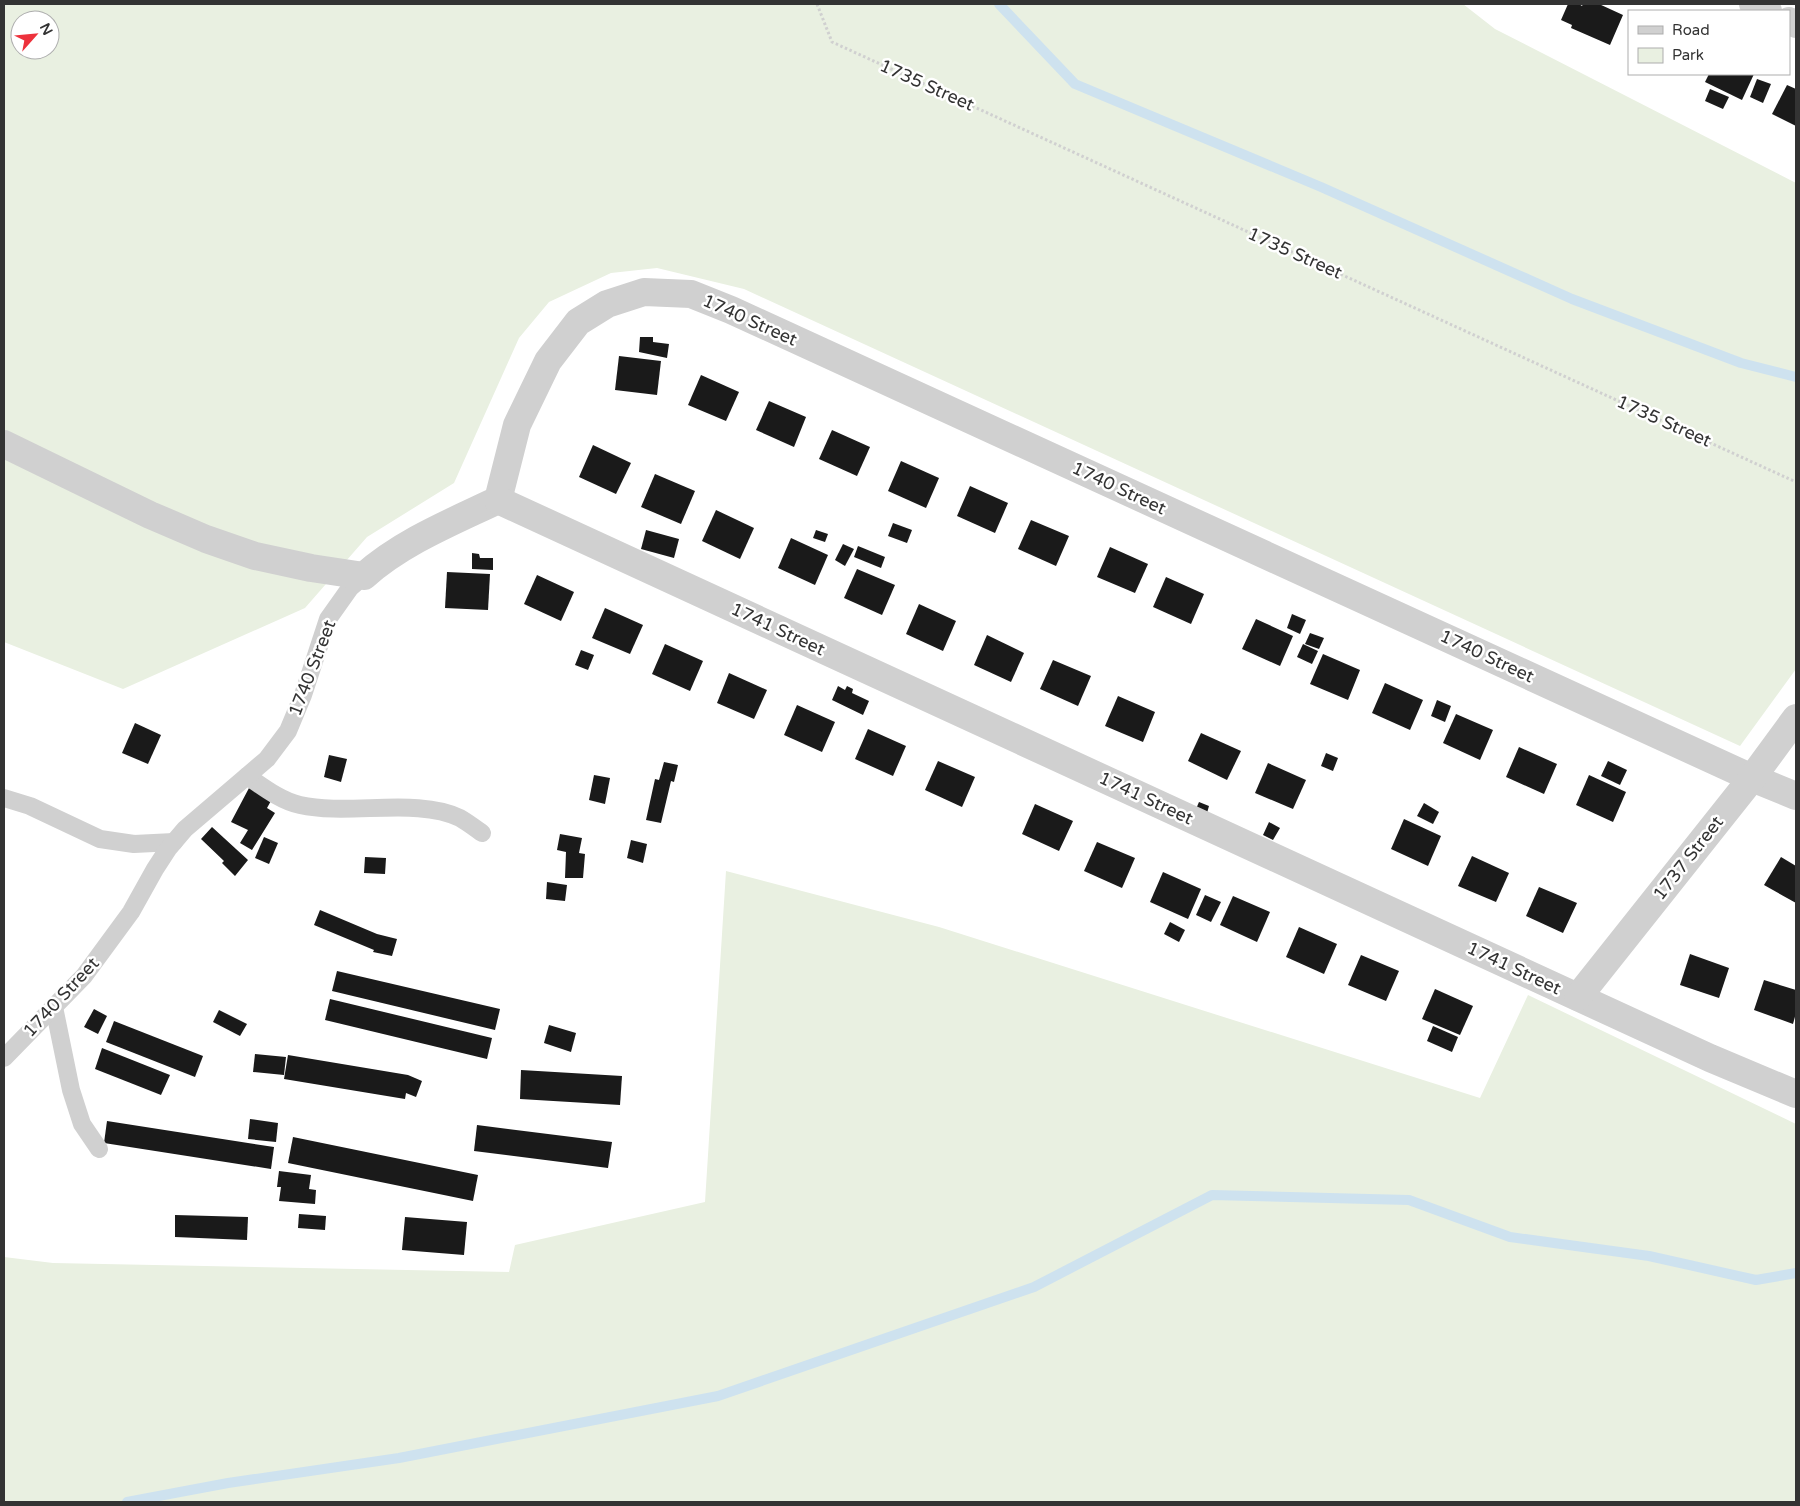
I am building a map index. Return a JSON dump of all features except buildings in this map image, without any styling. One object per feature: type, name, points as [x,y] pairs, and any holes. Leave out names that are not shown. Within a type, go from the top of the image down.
[{"type":"street","points":[[1752,4],[1766,10]]},
{"type":"street","name":"1740 Street","points":[[364,576],[378,563],[416,540],[498,500],[517,424],[548,361],[578,322],[607,304],[644,292],[691,294],[740,314],[1752,778],[1796,796]]},
{"type":"street","points":[[4,444],[150,515],[206,539],[255,556],[311,568],[364,576]]},
{"type":"street","name":"1741 Street","points":[[498,500],[1710,1058],[1796,1094]]},
{"type":"street","name":"1737 Street","points":[[1578,997],[1752,778],[1796,718]]},
{"type":"lane","name":"1740 Street","points":[[4,1058],[84,976],[131,912],[155,869],[185,828],[268,759],[288,731],[328,619],[350,588],[364,576]]},
{"type":"lane","points":[[247,776],[274,794],[299,805],[325,808],[414,808],[441,812],[459,818],[482,833]]},
{"type":"lane","points":[[4,798],[30,806],[100,839],[134,844],[174,842]]},
{"type":"lane","points":[[54,1007],[71,1090],[82,1124],[99,1149]]},
{"type":"path","name":"1735 Street","points":[[817,4],[832,42],[1796,482]]},
{"type":"green space","points":[[4,4],[1463,4],[1495,29],[1796,183],[1796,669],[1740,746],[744,289],[657,268],[611,273],[549,302],[519,338],[454,483],[367,537],[305,608],[123,689],[4,642]]},
{"type":"green space","points":[[726,871],[939,927],[1480,1098],[1528,995],[1796,1124],[1796,1502],[4,1502],[4,1257],[53,1263],[509,1272],[515,1245],[705,1202]]},
{"type":"waterway","points":[[999,4],[1075,84],[1321,187],[1572,299],[1741,363],[1796,377]]},
{"type":"waterway","points":[[127,1502],[228,1483],[399,1458],[718,1396],[1034,1287],[1212,1195],[1409,1200],[1510,1237],[1649,1256],[1756,1280],[1796,1273]]}]
